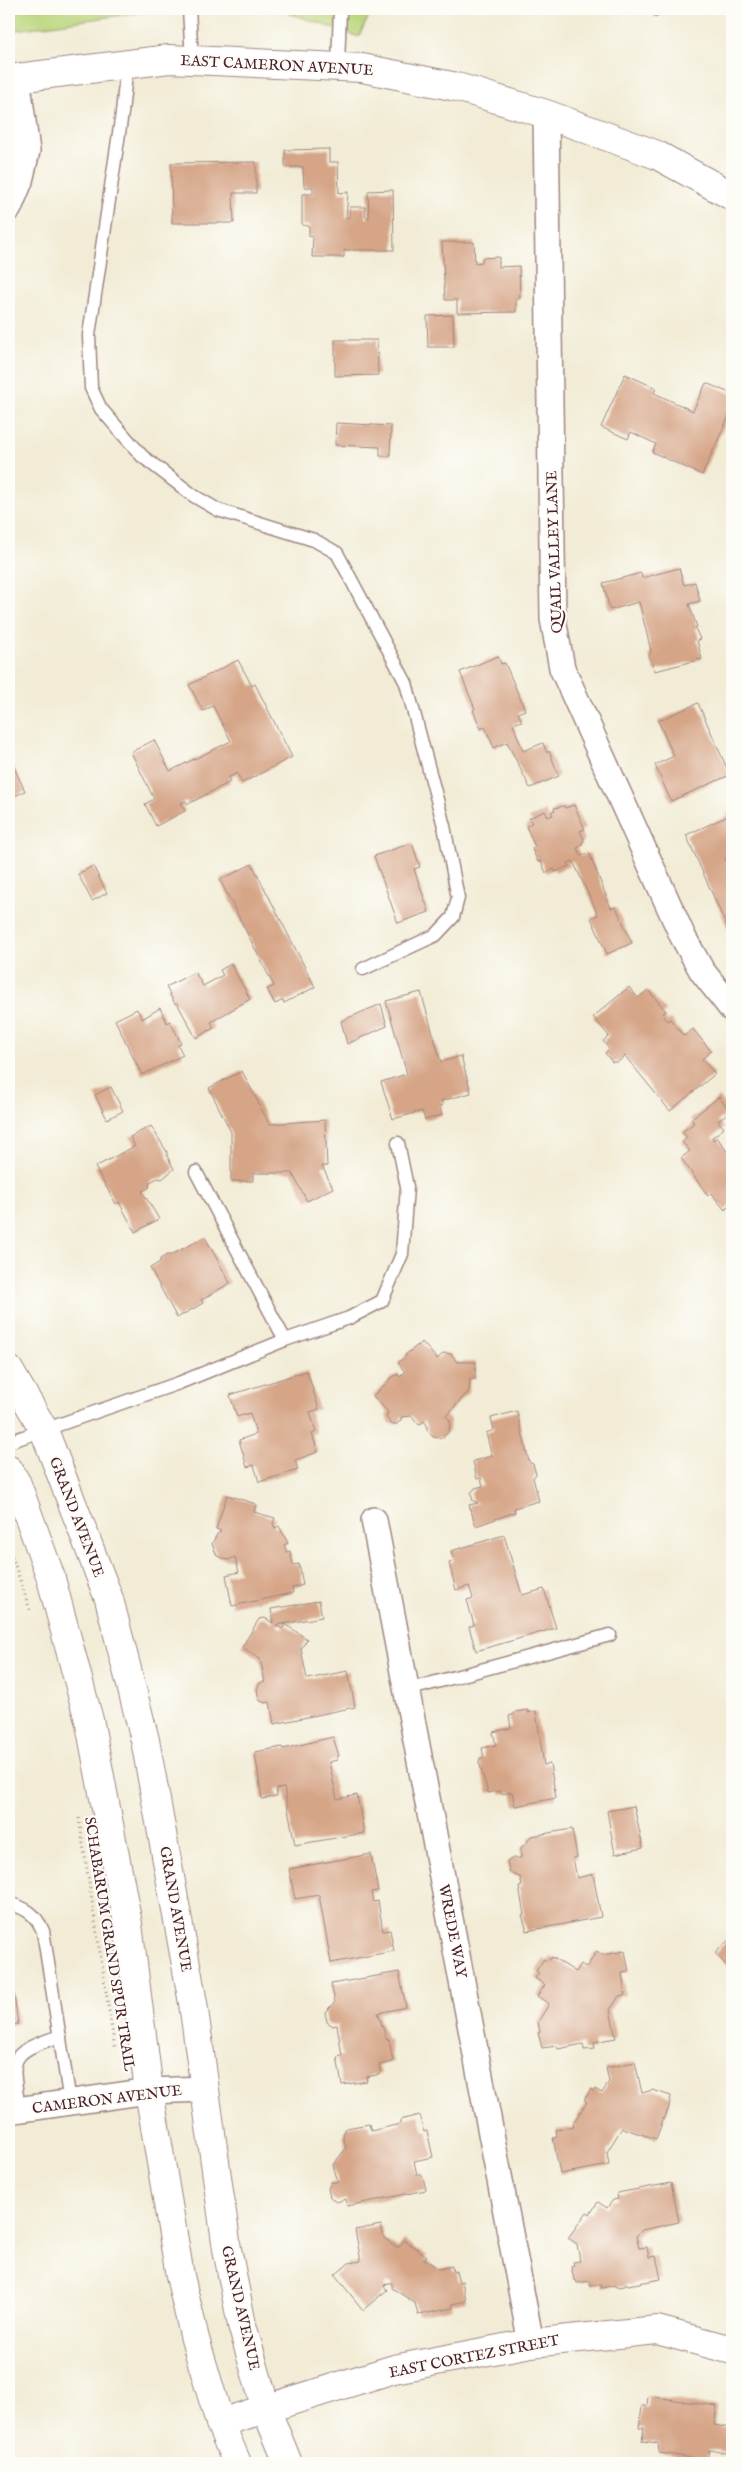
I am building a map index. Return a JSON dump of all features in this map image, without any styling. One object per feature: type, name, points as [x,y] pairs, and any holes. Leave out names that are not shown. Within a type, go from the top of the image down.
[{"type":"main road","name":"EAST CAMERON AVENUE","points":[[13,78],[169,59],[362,68],[457,87],[546,114],[657,155],[732,196]]},
{"type":"main road","name":"GRAND AVENUE","points":[[9,1370],[44,1430],[109,1599],[145,1740],[193,2003],[227,2249],[242,2325],[266,2409],[288,2463]]},
{"type":"main road","points":[[9,1470],[17,1484],[50,1575],[90,1724],[128,1924],[149,2091],[180,2276],[195,2339],[220,2423],[237,2463]]},
{"type":"main road","name":"EAST CORTEZ STREET","points":[[220,2423],[394,2369],[531,2342],[657,2330],[732,2350]]},
{"type":"street","points":[[9,208],[20,181],[26,151],[13,78]]},
{"type":"street","name":"QUAIL VALLEY LANE","points":[[546,114],[553,619],[562,668],[683,938],[702,971],[732,1009]]},
{"type":"street","name":"WREDE WAY","points":[[374,1520],[531,2342]]},
{"type":"street","name":"CAMERON AVENUE","points":[[14,2110],[149,2091],[205,2089]]},
{"type":"lane","points":[[189,9],[192,60]]},
{"type":"lane","points":[[338,66],[340,9]]},
{"type":"lane","points":[[127,64],[122,114],[89,335],[91,388],[101,409],[142,456],[194,496],[218,510],[314,540],[337,553],[406,683],[444,826],[458,898],[453,917],[436,935],[362,969]]},
{"type":"lane","points":[[9,1442],[179,1383],[285,1340],[349,1318],[382,1301],[402,1254],[407,1187],[398,1143]]},
{"type":"lane","points":[[196,1172],[285,1340]]},
{"type":"lane","points":[[407,1690],[610,1635]]},
{"type":"lane","points":[[9,1903],[28,1909],[37,1917],[43,1931],[70,2102]]},
{"type":"lane","points":[[14,2110],[14,2066],[18,2055],[28,2047],[60,2036]]},
{"type":"path","points":[[9,1547],[34,1622]]},
{"type":"path","name":"SCHABARUM GRAND SPUR TRAIL","points":[[79,1815],[116,2057]]},
{"type":"green space","points":[[9,9],[165,9],[9,31]]},
{"type":"green space","points":[[277,9],[372,9],[359,37]]},
{"type":"building","points":[[650,9],[672,9],[655,17]]},
{"type":"building","points":[[674,9],[686,9],[679,12]]},
{"type":"building","points":[[329,149],[329,162],[338,162],[339,193],[348,192],[346,218],[350,217],[350,207],[365,207],[366,218],[369,218],[368,191],[393,190],[394,250],[344,250],[344,257],[312,257],[313,237],[309,236],[309,226],[302,225],[302,194],[313,194],[313,187],[304,187],[303,167],[285,167],[285,150]]},
{"type":"building","points":[[256,162],[256,193],[233,193],[234,223],[172,223],[171,163]]},
{"type":"building","points":[[442,242],[474,242],[475,263],[482,262],[482,258],[499,257],[499,267],[519,266],[520,298],[516,299],[516,312],[457,313],[457,300],[445,300]]},
{"type":"building","points":[[453,315],[454,347],[428,347],[427,316]]},
{"type":"building","points":[[335,340],[377,340],[378,375],[335,376]]},
{"type":"building","points":[[625,374],[656,388],[654,393],[693,411],[706,383],[732,394],[732,409],[702,475],[652,452],[656,444],[631,432],[628,439],[601,427]]},
{"type":"building","points":[[336,423],[391,426],[390,456],[380,456],[380,447],[335,445]]},
{"type":"building","points":[[679,568],[684,585],[695,582],[700,601],[689,604],[700,639],[697,640],[702,659],[655,671],[649,656],[651,651],[639,602],[610,610],[603,583],[641,573],[642,578]]},
{"type":"building","points":[[498,656],[501,664],[505,663],[525,710],[518,713],[522,721],[513,724],[523,751],[543,743],[547,753],[549,751],[559,776],[530,788],[507,742],[494,748],[485,727],[481,729],[460,672]]},
{"type":"building","points":[[238,660],[252,686],[255,684],[292,757],[242,783],[237,773],[228,778],[230,782],[188,804],[186,801],[181,803],[185,811],[156,826],[145,804],[154,799],[131,752],[154,740],[170,771],[231,741],[213,706],[203,711],[189,685]]},
{"type":"building","points":[[698,703],[730,775],[671,801],[655,765],[674,756],[658,721]]},
{"type":"building","points":[[12,763],[25,791],[9,799],[9,765]]},
{"type":"building","points":[[574,805],[585,829],[580,831],[584,839],[581,846],[577,848],[581,856],[589,853],[611,908],[616,907],[632,943],[607,954],[591,918],[598,915],[573,861],[568,863],[569,866],[555,872],[554,869],[546,873],[541,861],[538,862],[532,849],[535,847],[526,826],[532,823],[529,818],[545,811],[548,817],[553,815],[551,812],[555,810],[554,808],[564,806],[565,808]]},
{"type":"building","points":[[732,811],[732,856],[725,859],[732,874],[732,927],[728,929],[686,835],[728,816],[727,813]]},
{"type":"building","points":[[412,843],[420,867],[414,869],[429,912],[398,923],[374,856]]},
{"type":"building","points":[[252,864],[315,987],[284,1003],[283,1000],[275,1004],[267,989],[274,986],[220,880]]},
{"type":"building","points":[[93,866],[107,893],[92,901],[78,874]]},
{"type":"building","points":[[231,964],[250,999],[211,1022],[214,1028],[196,1038],[166,987],[195,972],[203,986],[223,975],[220,970]]},
{"type":"building","points":[[629,987],[638,998],[648,990],[666,1011],[662,1015],[667,1021],[670,1019],[684,1036],[693,1029],[711,1051],[702,1059],[715,1074],[670,1111],[625,1056],[618,1062],[612,1062],[605,1053],[609,1049],[603,1041],[609,1036],[593,1017]]},
{"type":"building","points":[[421,992],[441,1062],[461,1056],[471,1093],[441,1101],[443,1105],[440,1106],[442,1115],[425,1120],[422,1111],[393,1119],[381,1082],[407,1074],[386,1001]]},
{"type":"building","points":[[381,1004],[387,1026],[347,1044],[341,1021]]},
{"type":"building","points":[[160,1008],[167,1023],[170,1021],[181,1043],[178,1045],[183,1055],[142,1075],[115,1020],[137,1009],[142,1019]]},
{"type":"building","points":[[242,1071],[269,1124],[325,1120],[327,1166],[322,1166],[333,1188],[307,1201],[292,1173],[253,1173],[253,1181],[231,1181],[231,1132],[209,1088]]},
{"type":"building","points":[[111,1087],[123,1111],[107,1119],[95,1095]]},
{"type":"building","points":[[719,1097],[730,1111],[718,1121],[724,1128],[712,1138],[714,1140],[717,1137],[732,1159],[732,1204],[725,1210],[711,1193],[708,1196],[681,1158],[690,1151],[682,1142],[687,1138],[682,1132],[694,1123],[691,1119]]},
{"type":"building","points":[[151,1126],[167,1152],[167,1156],[174,1169],[162,1179],[158,1178],[150,1182],[149,1188],[142,1191],[159,1219],[135,1232],[119,1202],[116,1204],[95,1167],[135,1146],[130,1137]]},
{"type":"building","points":[[205,1237],[230,1283],[201,1300],[203,1303],[177,1318],[150,1268],[167,1255],[171,1255]]},
{"type":"building","points":[[422,1342],[437,1359],[444,1353],[451,1354],[457,1362],[476,1362],[475,1379],[470,1379],[469,1391],[446,1416],[450,1420],[449,1431],[442,1438],[433,1437],[427,1430],[427,1425],[424,1421],[419,1425],[412,1416],[401,1417],[397,1424],[391,1424],[386,1417],[388,1412],[373,1396],[391,1378],[398,1374],[400,1377],[405,1372],[398,1363]]},
{"type":"building","points":[[307,1371],[319,1409],[310,1412],[316,1432],[312,1434],[318,1452],[295,1460],[298,1470],[259,1482],[254,1465],[247,1467],[239,1440],[256,1434],[250,1413],[237,1417],[230,1395]]},
{"type":"building","points":[[517,1411],[529,1462],[533,1464],[536,1474],[533,1478],[539,1501],[514,1508],[515,1512],[476,1526],[469,1505],[478,1503],[473,1501],[471,1493],[475,1488],[483,1486],[481,1478],[477,1479],[473,1461],[492,1456],[486,1433],[494,1430],[491,1418]]},
{"type":"building","points":[[227,1495],[256,1504],[254,1512],[275,1518],[273,1523],[275,1528],[279,1526],[288,1543],[284,1545],[287,1552],[290,1551],[293,1565],[299,1564],[303,1585],[292,1588],[293,1593],[232,1606],[226,1575],[239,1572],[235,1557],[228,1560],[217,1556],[212,1544],[217,1534],[221,1531],[216,1529]]},
{"type":"building","points":[[504,1535],[522,1595],[544,1589],[556,1628],[476,1651],[469,1627],[474,1625],[467,1600],[473,1598],[469,1586],[456,1590],[449,1563],[454,1561],[451,1551]]},
{"type":"building","points":[[319,1601],[322,1617],[276,1625],[282,1629],[285,1624],[307,1639],[301,1649],[307,1679],[348,1671],[355,1707],[274,1724],[270,1702],[265,1703],[259,1700],[257,1689],[260,1683],[265,1682],[260,1659],[242,1647],[259,1619],[265,1618],[273,1623],[271,1609]]},
{"type":"building","points":[[528,1710],[528,1713],[536,1711],[544,1765],[550,1764],[556,1798],[515,1806],[512,1792],[501,1794],[500,1791],[488,1793],[479,1762],[480,1758],[484,1758],[482,1748],[496,1745],[493,1732],[511,1728],[509,1716],[515,1714],[515,1712]]},
{"type":"building","points":[[333,1737],[339,1756],[337,1760],[329,1762],[337,1799],[357,1795],[364,1833],[295,1845],[284,1788],[276,1789],[277,1796],[262,1799],[255,1752],[282,1747],[283,1749]]},
{"type":"building","points":[[634,1806],[643,1848],[615,1854],[607,1811]]},
{"type":"building","points":[[572,1829],[577,1857],[573,1858],[577,1878],[593,1874],[601,1917],[527,1931],[522,1915],[524,1915],[519,1887],[522,1886],[520,1877],[510,1873],[507,1862],[513,1858],[521,1858],[521,1847],[526,1844],[531,1836]]},
{"type":"building","points":[[371,1854],[378,1891],[371,1892],[373,1902],[378,1901],[383,1931],[390,1930],[394,1951],[331,1963],[319,1895],[295,1899],[289,1869]]},
{"type":"building","points":[[732,1937],[732,1972],[715,1953]]},
{"type":"building","points":[[597,1951],[602,1955],[625,1951],[629,1972],[622,1973],[625,1995],[619,1996],[610,2010],[616,2038],[594,2042],[595,2049],[584,2050],[583,2044],[558,2049],[557,2046],[542,2048],[538,2033],[540,2032],[538,2022],[549,2004],[537,1996],[545,1985],[535,1978],[539,1973],[536,1971],[544,1959],[547,1961],[552,1957],[576,1972],[581,1964],[586,1968]]},
{"type":"building","points":[[399,1972],[406,2007],[378,2013],[387,2040],[389,2039],[393,2062],[379,2065],[381,2074],[366,2077],[367,2081],[342,2085],[337,2057],[342,2056],[337,2025],[333,2026],[327,2022],[325,2012],[335,2002],[331,1984]]},
{"type":"building","points":[[14,1994],[18,2024],[9,2026],[9,1995]]},
{"type":"building","points":[[635,2062],[642,2093],[653,2090],[671,2096],[668,2111],[656,2139],[622,2128],[607,2152],[609,2165],[560,2174],[553,2138],[557,2137],[556,2130],[574,2127],[573,2123],[587,2102],[584,2100],[591,2089],[602,2093],[609,2082],[606,2068]]},
{"type":"building","points":[[419,2115],[424,2132],[427,2131],[433,2157],[414,2161],[417,2175],[421,2174],[423,2177],[426,2190],[347,2206],[346,2199],[336,2202],[330,2197],[328,2189],[331,2182],[338,2182],[333,2165],[346,2148],[343,2135],[346,2128],[369,2124],[371,2131],[400,2124],[400,2120]]},
{"type":"building","points":[[671,2183],[679,2222],[642,2230],[636,2236],[639,2248],[647,2247],[649,2257],[656,2256],[661,2279],[628,2285],[626,2283],[625,2286],[616,2287],[615,2285],[601,2288],[600,2284],[590,2286],[590,2281],[577,2283],[574,2280],[571,2266],[574,2266],[573,2262],[580,2261],[577,2244],[568,2238],[587,2212],[590,2214],[598,2202],[607,2208],[613,2200],[618,2199],[617,2193]]},
{"type":"building","points":[[381,2225],[384,2238],[398,2248],[404,2240],[427,2256],[424,2259],[439,2269],[452,2266],[453,2272],[456,2271],[459,2282],[462,2281],[466,2301],[452,2304],[453,2308],[418,2315],[415,2303],[392,2288],[392,2283],[387,2283],[384,2286],[387,2290],[363,2310],[335,2275],[349,2263],[361,2261],[355,2230]]},
{"type":"building","points":[[648,2396],[717,2406],[714,2425],[731,2428],[727,2453],[709,2450],[707,2460],[659,2453],[658,2443],[642,2441],[644,2428],[639,2428],[642,2406],[647,2406]]}]
